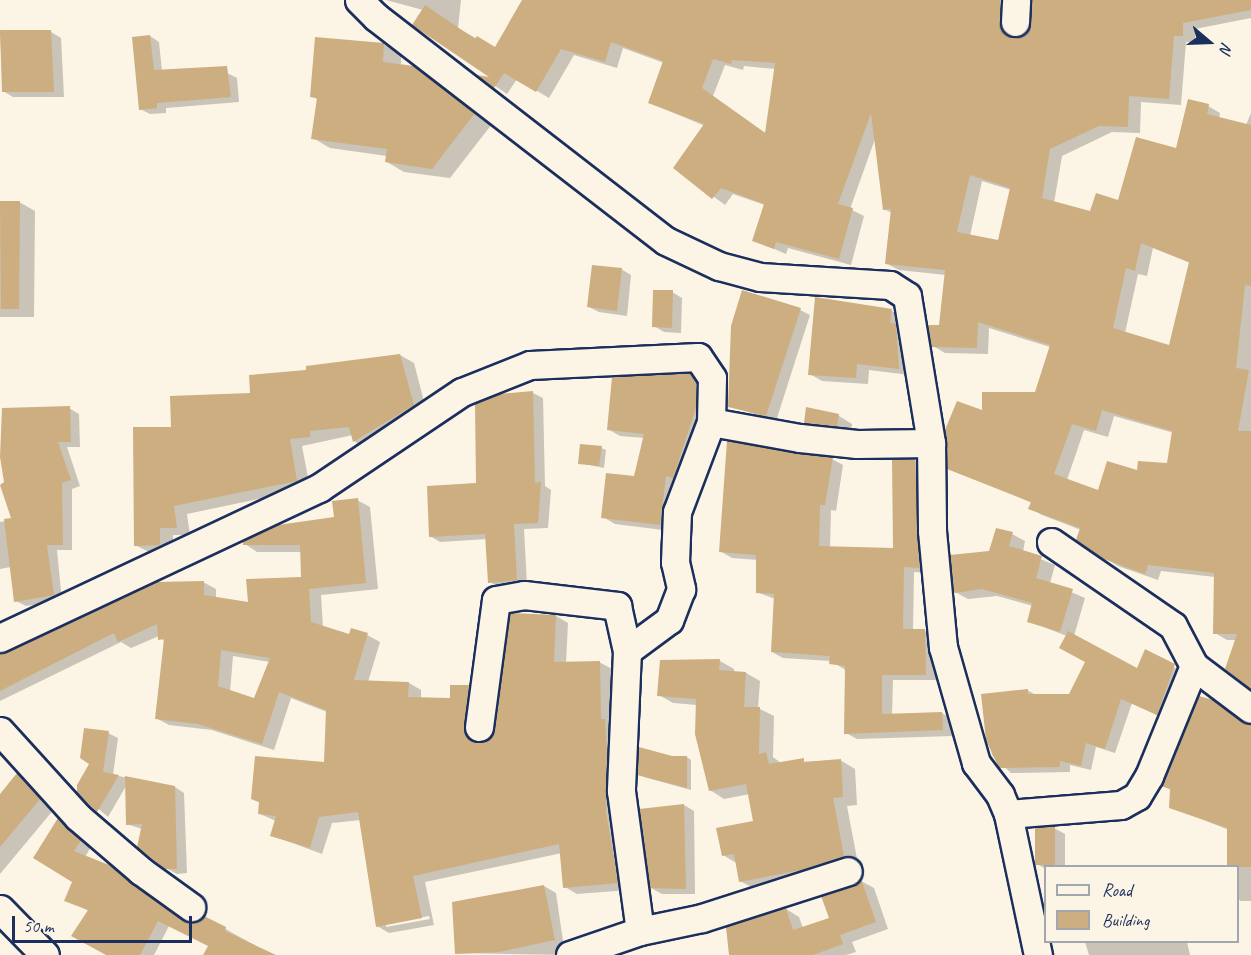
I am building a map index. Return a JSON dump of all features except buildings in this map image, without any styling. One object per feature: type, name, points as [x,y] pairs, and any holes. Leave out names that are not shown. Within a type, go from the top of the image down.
[{"type":"street","points":[[359,0],[376,17],[666,241],[719,266],[760,278],[890,285],[907,296],[931,443],[932,531],[943,647],[976,763],[1000,795],[1008,814],[1038,955]]},
{"type":"street","points":[[0,638],[319,488],[462,392],[530,365],[698,357],[712,378],[711,422],[677,512],[675,562],[681,589],[669,620],[627,651]]},
{"type":"street","points":[[711,422],[800,438],[857,444],[931,443]]},
{"type":"street","points":[[1052,542],[1173,626],[1194,666],[1251,709]]},
{"type":"street","points":[[480,728],[496,600],[524,595],[617,606],[627,651],[621,791],[640,931]]},
{"type":"street","points":[[1008,814],[1121,805],[1137,796],[1194,666]]},
{"type":"street","points":[[0,731],[78,817],[141,871],[191,906]]},
{"type":"street","points":[[570,955],[640,931],[702,918],[848,871]]},
{"type":"street","points":[[0,909],[45,955]]}]
